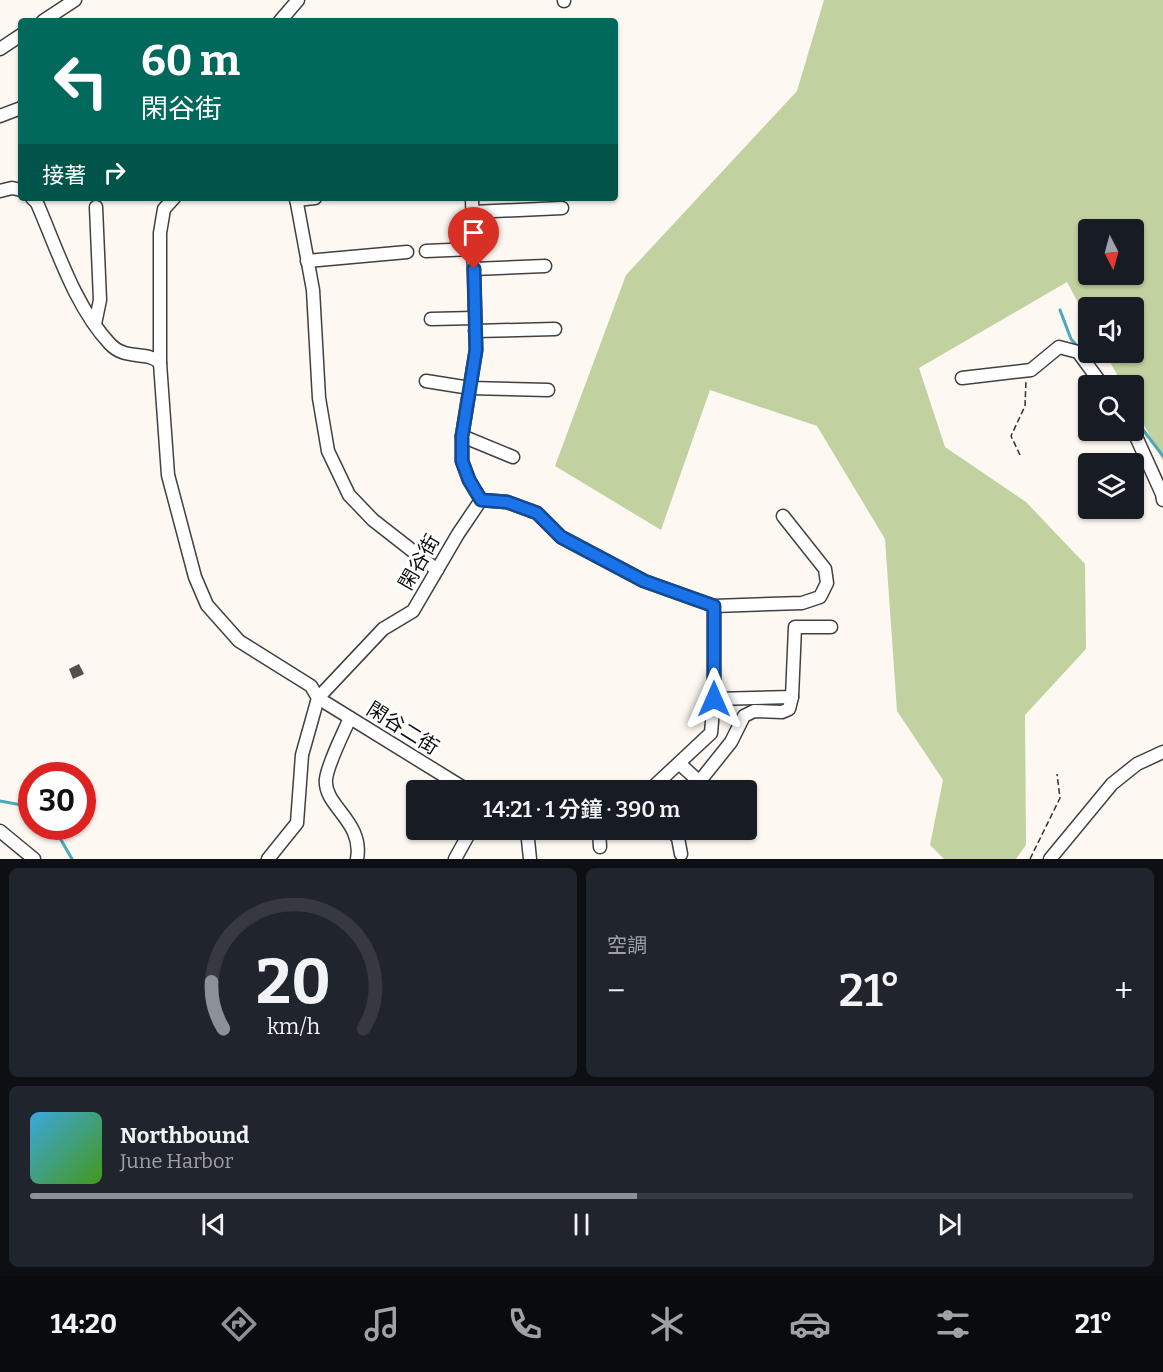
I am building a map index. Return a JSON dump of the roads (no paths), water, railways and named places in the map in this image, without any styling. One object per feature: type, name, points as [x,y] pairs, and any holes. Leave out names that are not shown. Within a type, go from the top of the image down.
[{"type":"street","points":[[48,18],[75,0]]},
{"type":"street","points":[[283,18],[298,0]]},
{"type":"street","points":[[0,49],[18,37]]},
{"type":"street","points":[[0,116],[18,109]]},
{"type":"street","points":[[0,191],[12,188],[18,189]]},
{"type":"street","points":[[35,201],[75,291],[111,345],[125,354],[155,358],[160,363]]},
{"type":"street","name":"閑谷二街","points":[[171,201],[164,209],[160,233],[160,363],[168,475],[195,577],[207,605],[239,641],[311,686],[318,698],[451,780]]},
{"type":"street","points":[[296,201],[313,290],[319,398],[328,451],[350,495],[372,520],[437,570]]},
{"type":"street","points":[[472,201],[476,350],[462,436],[462,461],[469,480],[481,500],[507,502],[537,513],[561,537],[644,581],[714,606],[802,603],[820,597],[827,584],[825,569],[783,516]]},
{"type":"street","points":[[95,324],[100,300],[96,207]]},
{"type":"street","points":[[473,212],[562,208]]},
{"type":"street","points":[[426,251],[474,249]]},
{"type":"street","points":[[308,261],[407,252]]},
{"type":"street","points":[[474,269],[545,266]]},
{"type":"street","points":[[432,319],[475,318]]},
{"type":"street","points":[[475,331],[555,329]]},
{"type":"street","points":[[962,378],[1031,370],[1059,347],[1078,352],[1095,375]]},
{"type":"street","points":[[426,381],[470,388],[548,390]]},
{"type":"street","points":[[462,436],[513,457]]},
{"type":"street","points":[[1138,441],[1163,500]]},
{"type":"street","name":"閑谷街","points":[[269,858],[297,823],[302,755],[318,698],[383,628],[413,611],[458,534],[481,500]]},
{"type":"street","points":[[661,780],[711,733],[714,699],[714,606]]},
{"type":"street","points":[[707,780],[731,742],[744,716],[754,711],[782,712],[789,709],[792,697],[795,627],[831,627]]},
{"type":"street","points":[[714,699],[792,697]]},
{"type":"street","points":[[350,718],[326,780],[330,795],[357,835],[359,848],[357,859]]},
{"type":"street","points":[[1050,859],[1112,784],[1137,764],[1163,752]]},
{"type":"street","points":[[679,763],[697,780]]},
{"type":"street","points":[[1,833],[34,859]]},
{"type":"street","points":[[455,859],[465,840]]},
{"type":"street","points":[[528,840],[530,859]]},
{"type":"street","points":[[600,840],[600,847]]},
{"type":"street","points":[[678,840],[681,854]]},
{"type":"waterway","points":[[1060,310],[1071,339],[1078,347]]},
{"type":"waterway","points":[[1144,431],[1163,456]]},
{"type":"waterway","points":[[0,801],[18,804]]},
{"type":"waterway","points":[[61,840],[72,859]]}]
